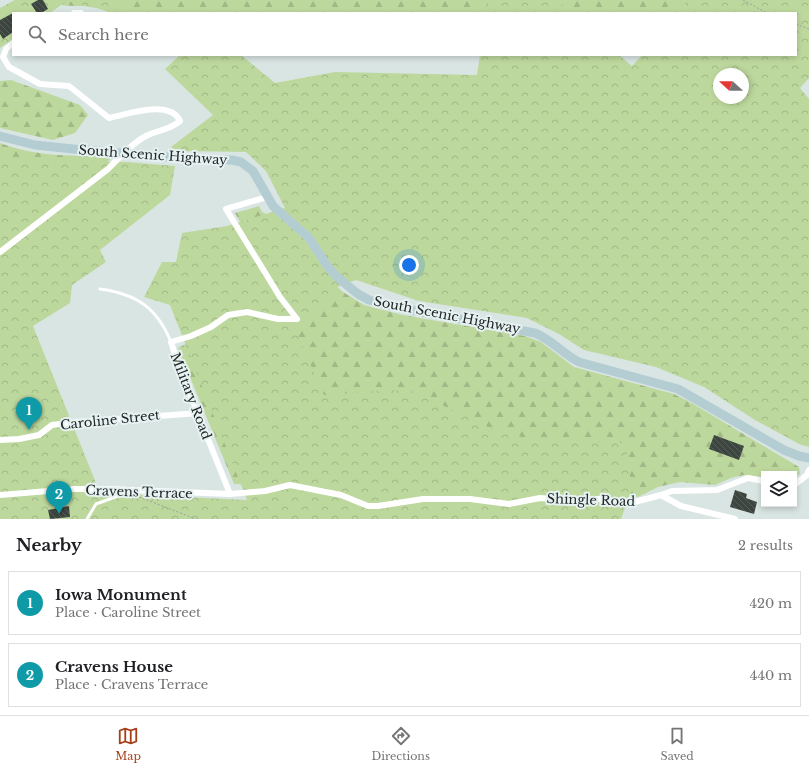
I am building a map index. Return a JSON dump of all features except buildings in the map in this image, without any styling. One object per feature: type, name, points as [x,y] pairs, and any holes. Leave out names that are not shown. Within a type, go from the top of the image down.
[{"type":"main road","name":"South Scenic Highway","points":[[0,136],[35,145],[193,159],[232,160],[241,162],[253,171],[267,197],[280,213],[303,231],[328,267],[337,277],[358,294],[369,300],[400,308],[535,333],[543,336],[567,356],[579,362],[678,389],[784,450],[809,458]]},
{"type":"street","points":[[0,252],[108,169],[124,153],[145,136],[173,127],[180,121],[177,115],[167,109],[149,110],[110,118],[69,86],[40,84],[9,67],[4,57],[6,49],[12,44]]},
{"type":"street","name":"Military Road","points":[[230,494],[199,413],[178,364],[171,342],[191,336],[211,327],[228,315],[247,312],[278,318],[297,319],[280,297],[226,209],[267,197]]},
{"type":"street","name":"Caroline Street","points":[[0,440],[39,435],[52,425],[199,413]]},
{"type":"street","points":[[797,483],[808,475],[809,470]]},
{"type":"street","name":"Shingle Road","points":[[230,494],[265,491],[290,485],[341,495],[368,506],[378,506],[423,499],[470,499],[508,504],[540,498],[564,500],[600,499],[631,503],[672,492],[718,490],[748,478],[761,480]]},
{"type":"street","name":"Cravens Terrace","points":[[0,495],[73,490],[122,490],[230,494]]},
{"type":"street","points":[[661,495],[681,506],[735,519]]},
{"type":"lane","points":[[100,289],[127,296],[148,307],[158,316],[171,342]]},
{"type":"lane","points":[[87,519],[96,504],[121,495],[122,490]]},
{"type":"path","points":[[743,0],[765,12]]},
{"type":"path","points":[[797,24],[809,29]]},
{"type":"path","points":[[135,495],[196,519]]},
{"type":"green space","points":[[15,0],[119,0],[117,12],[67,1],[51,12],[12,12],[12,40],[0,48],[0,8]]},
{"type":"green space","points":[[51,0],[720,0],[740,12],[107,12],[93,7],[70,6],[56,3]]},
{"type":"green space","points":[[487,0],[557,0],[571,12],[486,12]]},
{"type":"green space","points":[[688,0],[809,0],[809,78],[800,88],[809,99],[809,447],[799,444],[755,420],[704,387],[656,367],[584,350],[559,334],[527,318],[419,301],[356,280],[337,287],[296,332],[324,395],[387,390],[415,392],[488,427],[532,440],[625,443],[632,489],[621,519],[0,519],[0,155],[17,161],[126,162],[175,166],[170,195],[100,250],[106,262],[72,285],[70,303],[33,326],[100,493],[247,500],[170,305],[144,297],[162,262],[176,262],[182,233],[227,226],[285,208],[266,171],[246,152],[175,151],[171,147],[213,115],[165,69],[179,56],[242,56],[275,83],[335,72],[477,75],[480,56],[620,56],[632,66],[641,56],[797,56],[797,12],[678,12]]},
{"type":"green space","points":[[11,80],[80,105],[88,115],[75,133],[53,140],[0,128],[0,81]]},
{"type":"green space","points":[[0,143],[25,151],[38,153],[104,156],[110,159],[104,167],[0,244]]},
{"type":"green space","points":[[259,206],[262,212],[278,220],[320,271],[343,292],[364,305],[403,315],[525,336],[541,342],[574,367],[674,394],[690,402],[799,467],[800,474],[797,476],[797,471],[761,471],[761,477],[744,475],[731,478],[715,485],[680,482],[658,487],[638,497],[600,492],[234,484],[178,348],[282,293],[235,213]]},
{"type":"place","name":"Iowa Monument","points":[[29,430]]},
{"type":"place","name":"Cravens House","points":[[59,514]]}]
